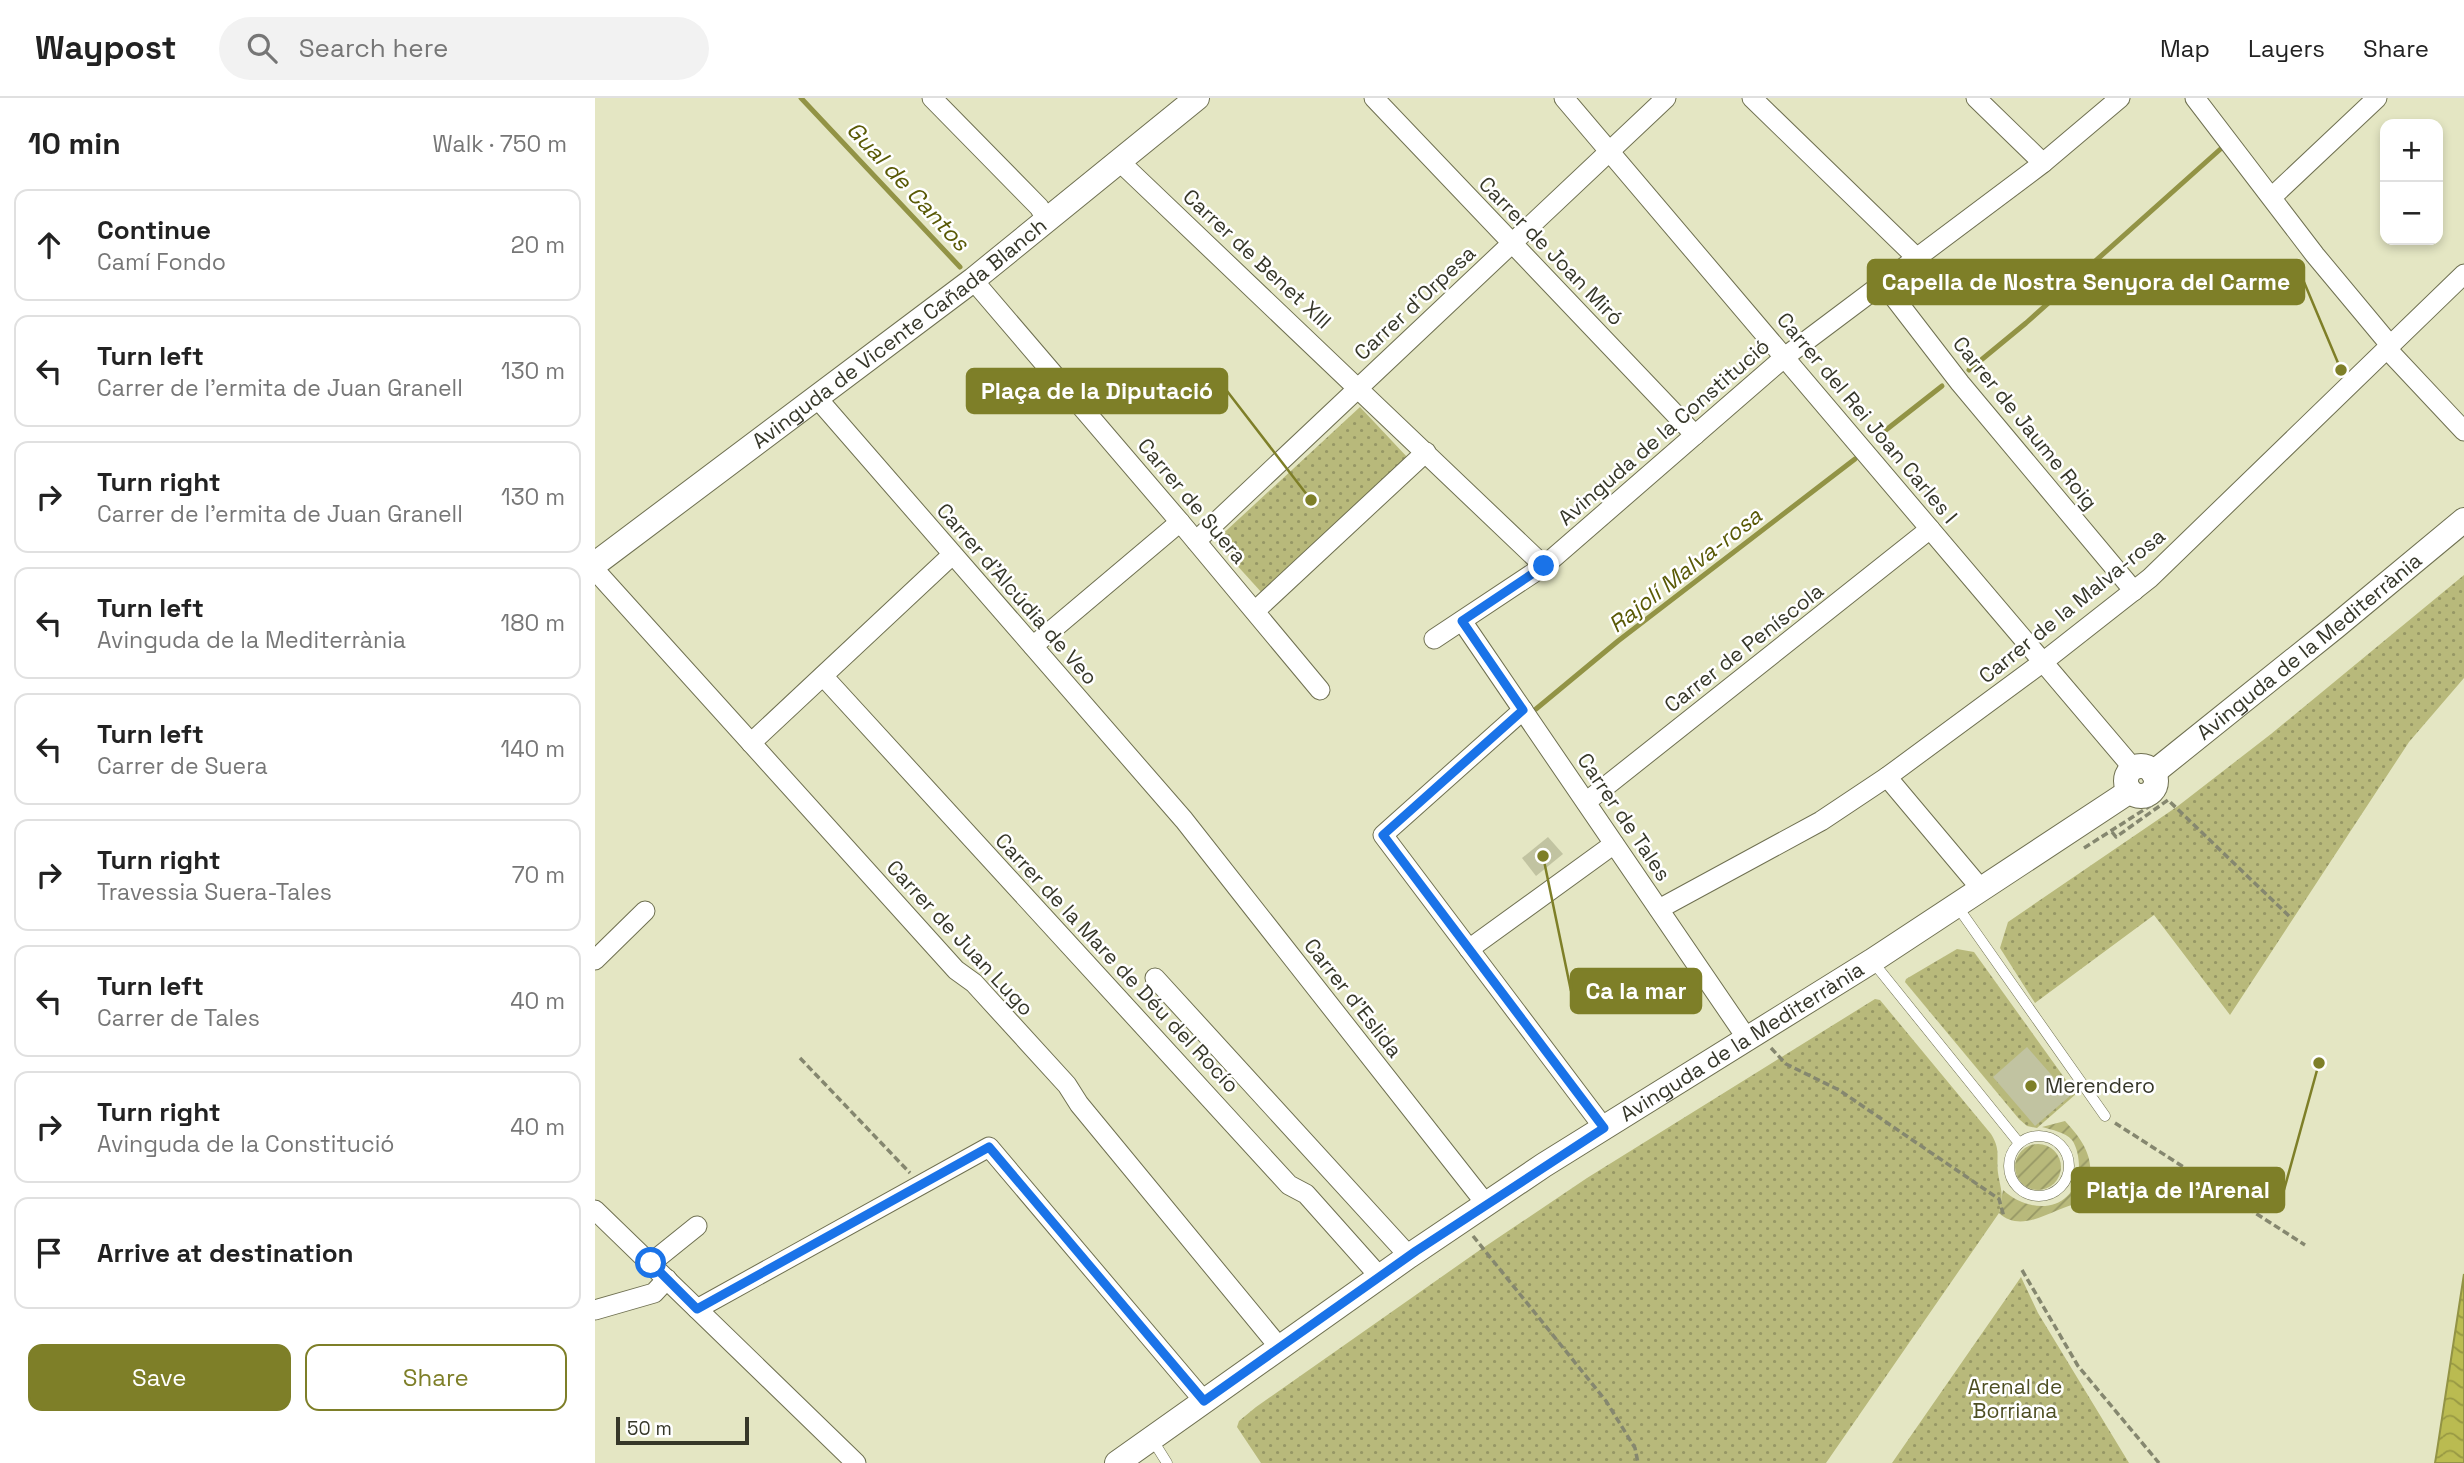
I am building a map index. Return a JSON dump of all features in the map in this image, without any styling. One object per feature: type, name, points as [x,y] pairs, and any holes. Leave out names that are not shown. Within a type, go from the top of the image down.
[{"type":"street","points":[[932,98],[1043,214]]},
{"type":"street","name":"Avinguda de Vicente Cañada Blanch","points":[[595,564],[972,280],[1043,214],[1119,161],[1197,98]]},
{"type":"street","name":"Carrer de Joan Miró","points":[[1374,98],[1695,435]]},
{"type":"street","name":"Carrer del Rei Joan Carles I","points":[[1564,98],[1786,356],[2139,777]]},
{"type":"street","name":"Carrer d'Orpesa","points":[[1196,541],[1666,98]]},
{"type":"street","points":[[1752,98],[1917,258]]},
{"type":"street","points":[[1976,98],[2043,163]]},
{"type":"street","name":"Avinguda de la Constitució","points":[[1434,639],[1544,566],[1786,356],[2043,163],[2120,98]]},
{"type":"street","points":[[2195,98],[2388,347],[2464,431]]},
{"type":"street","points":[[2272,197],[2377,98]]},
{"type":"street","name":"Carrer de Benet XIII","points":[[1119,161],[1544,566]]},
{"type":"street","name":"Carrer de la Malva-rosa","points":[[1659,909],[1821,821],[2043,662],[2134,591],[2464,274]]},
{"type":"street","name":"Carrer de Suera","points":[[972,280],[1320,690]]},
{"type":"street","name":"Carrer de Jaume Roig","points":[[1883,283],[1960,383],[2134,591]]},
{"type":"street","name":"Carrer d'Alcúdia de Veo","points":[[817,397],[1184,820]]},
{"type":"street","points":[[1255,611],[1426,452]]},
{"type":"street","name":"Avinguda de la Mediterrània","points":[[1117,1463],[1486,1204],[1604,1128],[1757,1042],[1872,961],[2100,812],[2139,777],[2335,627],[2464,520]]},
{"type":"street","points":[[1033,646],[1180,522]]},
{"type":"street","name":"Carrer de Peníscola","points":[[1586,802],[1930,529]]},
{"type":"street","points":[[751,743],[952,555]]},
{"type":"street","name":"Carrer de Juan Lugo","points":[[595,570],[956,971],[974,983],[1066,1085],[1280,1348]]},
{"type":"street","name":"Carrer de Tales","points":[[1462,621],[1659,909],[1757,1042]]},
{"type":"street","name":"Carrer de la Mare de Déu del Rocío","points":[[823,676],[1289,1185],[1306,1194],[1380,1277]]},
{"type":"street","points":[[1523,710],[1383,835],[1604,1128]]},
{"type":"street","points":[[1887,776],[1982,890]]},
{"type":"street","name":"Carrer d'Eslida","points":[[1184,820],[1486,1204]]},
{"type":"street","points":[[1469,949],[1614,844]]},
{"type":"street","points":[[595,960],[645,911]]},
{"type":"street","points":[[1155,978],[1409,1256]]},
{"type":"street","points":[[697,1309],[989,1147],[1204,1401]]},
{"type":"street","points":[[595,1210],[856,1463]]},
{"type":"street","points":[[651,1263],[697,1226]]},
{"type":"street","points":[[595,1310],[654,1293],[667,1279]]},
{"type":"lane","points":[[1957,906],[2105,1116]]},
{"type":"lane","points":[[1872,961],[2019,1143]]},
{"type":"lane","points":[[2039,1135],[2059,1142],[2070,1160],[2070,1170],[2060,1189],[2040,1196],[2020,1189],[2013,1181],[2009,1161],[2019,1143],[2039,1135]]},
{"type":"lane","points":[[1151,1438],[1167,1463]]},
{"type":"path","points":[[2100,812],[2116,837],[2168,800],[2289,916]]},
{"type":"path","points":[[1757,1042],[1787,1064],[1839,1090],[1999,1199],[2004,1217]]},
{"type":"path","points":[[800,1058],[921,1185]]},
{"type":"path","points":[[2105,1116],[2305,1245]]},
{"type":"path","points":[[1470,1231],[1606,1401],[1635,1448],[1638,1463]]},
{"type":"path","points":[[2021,1270],[2078,1366],[2159,1463]]},
{"type":"green space","points":[[1360,407],[1408,458],[1262,593],[1215,541]]},
{"type":"green space","points":[[2464,575],[2464,678],[2409,742],[2230,1015],[2154,915],[2035,1003],[2000,948],[2008,922],[2178,806],[2271,734]]},
{"type":"green space","points":[[1957,949],[1974,952],[2076,1094],[2037,1128],[2027,1126],[2019,1119],[1905,982]]},
{"type":"green space","points":[[1875,999],[1880,1000],[1991,1134],[1997,1149],[2001,1201],[1999,1213],[1826,1463],[1261,1463],[1237,1427],[1239,1421],[1256,1407],[1587,1178]]},
{"type":"green space","points":[[2065,1121],[2081,1141],[2090,1164],[2089,1182],[2082,1203],[2029,1220],[2009,1219],[1999,1213],[2003,1190],[2027,1204],[2039,1206],[2061,1201],[2070,1193],[2079,1167],[2075,1146],[2066,1135],[2042,1127]]},
{"type":"green space","points":[[2038,1144],[2054,1151],[2061,1167],[2054,1183],[2038,1190],[2022,1183],[2015,1167],[2022,1151]]},
{"type":"green space","name":"Arenal de Borriana","points":[[2021,1277],[2038,1313],[2129,1463],[1892,1463]]},
{"type":"water","points":[[2464,1274],[2464,1463],[2435,1463],[2437,1451]]},
{"type":"building","points":[[1548,837],[1563,854],[1536,876],[1522,858]]},
{"type":"building","name":"Merendero","points":[[2027,1047],[2070,1096],[2035,1126],[1993,1077]]},
{"type":"waterway","name":"Gual de Cantos","points":[[801,98],[960,267]]},
{"type":"waterway","name":"Rajolí Malva-rosa","points":[[1969,370],[2026,323],[2225,145]]},
{"type":"waterway","name":"Rajolí Malva-rosa","points":[[1877,437],[1942,386]]},
{"type":"waterway","name":"Rajolí Malva-rosa","points":[[1536,709],[1618,641],[1855,459]]},
{"type":"place","name":"Capella de Nostra Senyora del Carme","points":[[2341,370]]},
{"type":"place","name":"Plaça de la Diputació","points":[[1311,500]]},
{"type":"place","name":"Ca la mar","points":[[1543,856]]},
{"type":"place","name":"Platja de l'Arenal","points":[[2319,1063]]},
{"type":"place","name":"Merendero","points":[[2031,1086]]},
{"type":"route","points":[[651,1263],[697,1309],[989,1147],[1204,1401],[1416,1251],[1604,1128],[1383,835],[1523,710],[1462,621],[1544,566]]}]
